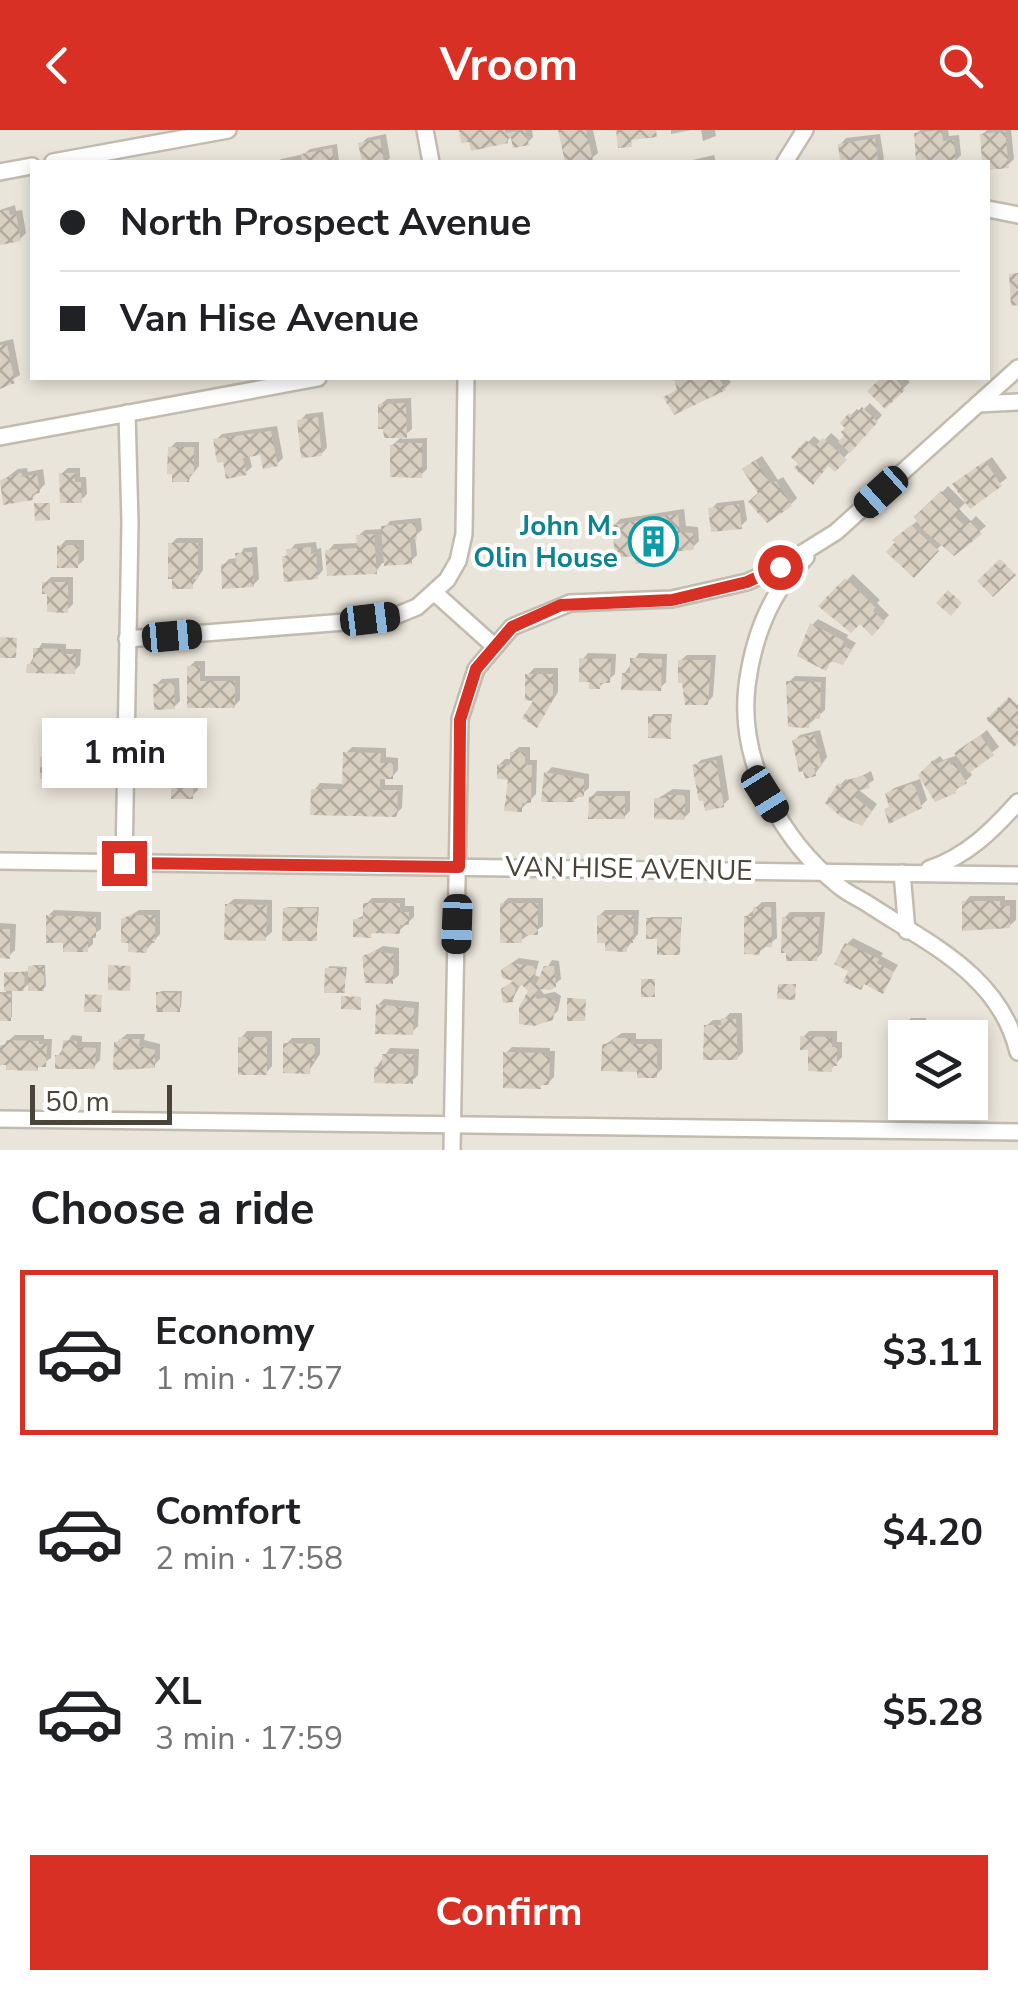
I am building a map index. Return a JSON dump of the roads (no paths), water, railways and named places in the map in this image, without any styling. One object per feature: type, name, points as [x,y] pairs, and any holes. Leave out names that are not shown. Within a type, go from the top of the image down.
[{"type":"street","points":[[64,160],[228,130]]},
{"type":"street","points":[[426,130],[432,160]]},
{"type":"street","points":[[786,160],[805,130]]},
{"type":"street","points":[[0,172],[30,166]]},
{"type":"street","points":[[990,208],[1018,215]]},
{"type":"street","points":[[1018,368],[802,561],[778,590],[762,624],[746,693],[753,757],[765,794],[796,842],[841,888],[940,948],[983,985],[1000,1008],[1018,1052]]},
{"type":"street","points":[[0,437],[307,380]]},
{"type":"street","points":[[127,639],[395,616],[417,607],[447,580],[458,561],[464,534],[466,380]]},
{"type":"street","points":[[978,404],[1018,402]]},
{"type":"street","points":[[124,863],[130,523],[127,413]]},
{"type":"street","points":[[452,1150],[460,720],[476,669],[512,627],[561,605],[672,600],[721,589],[780,567],[823,541]]},
{"type":"street","points":[[434,592],[494,646]]},
{"type":"street","points":[[906,930],[909,873],[944,864],[966,852],[990,834],[1018,802]]},
{"type":"street","name":"VAN HISE AVENUE","points":[[0,861],[1018,875]]},
{"type":"street","points":[[0,1119],[1018,1132]]},
{"type":"place","name":"John M. Olin House","points":[[653,542]]}]
